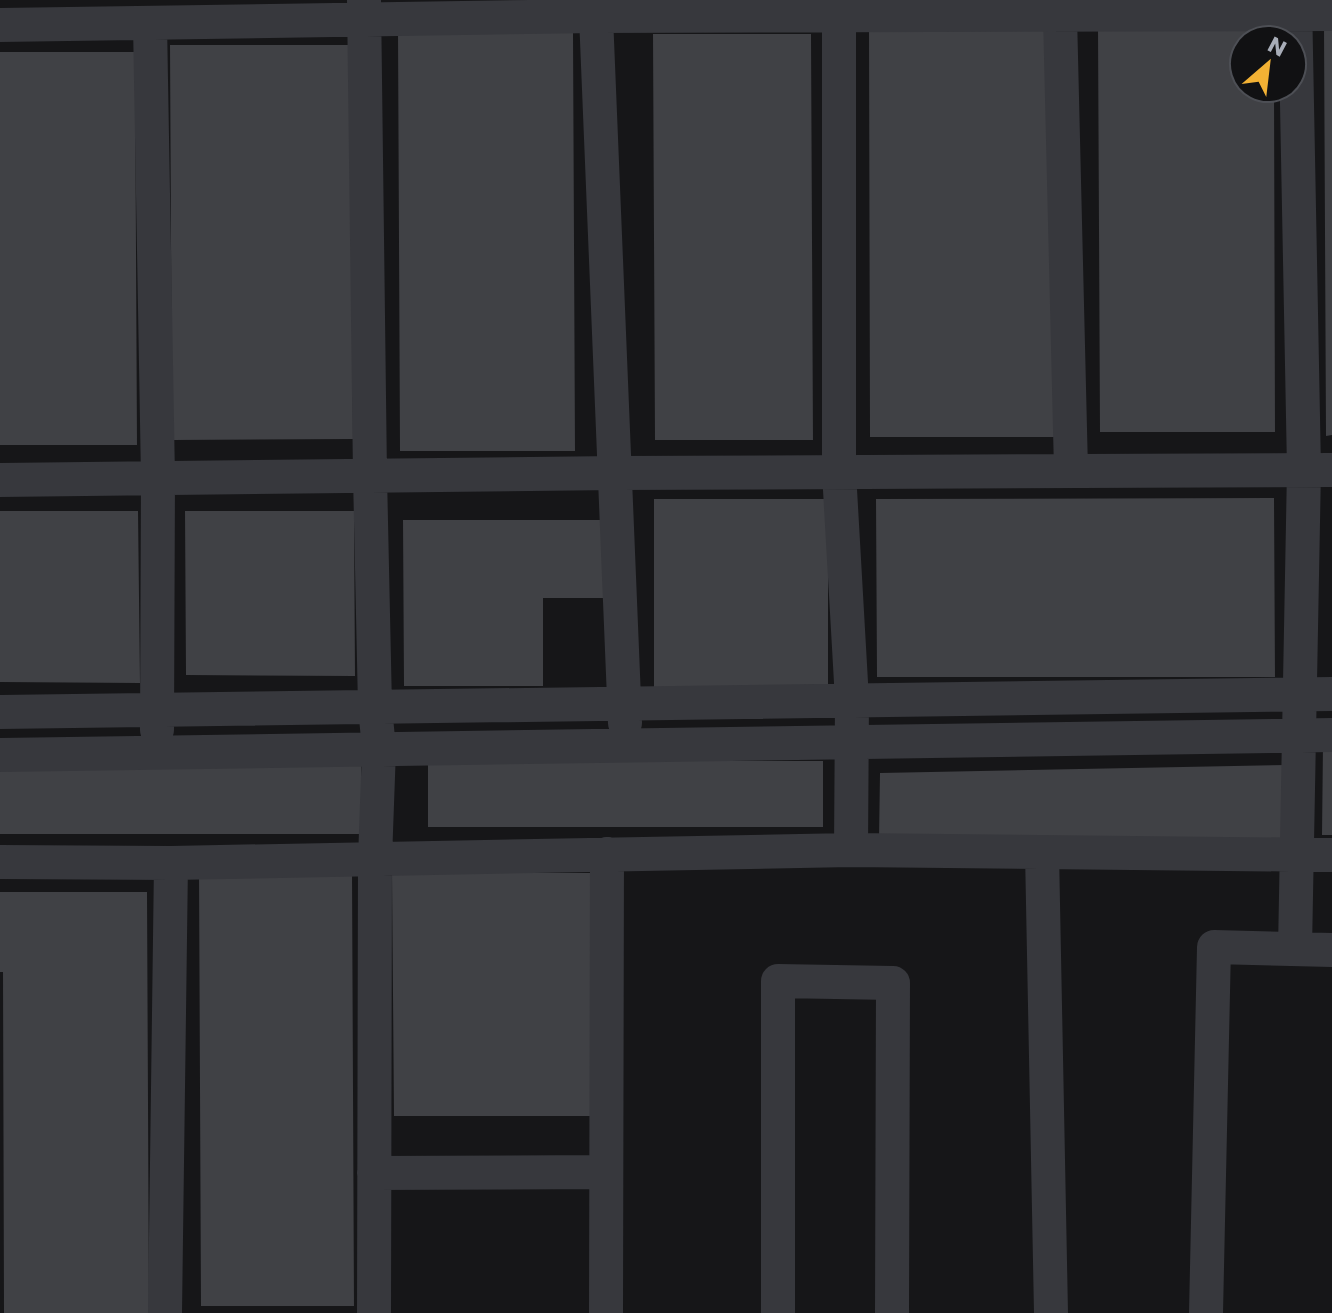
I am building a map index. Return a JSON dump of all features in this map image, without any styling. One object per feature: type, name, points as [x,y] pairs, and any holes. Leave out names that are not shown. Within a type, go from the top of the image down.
[{"type":"street","points":[[0,25],[79,12],[150,23],[234,11],[364,10],[798,8],[839,16],[934,8],[1060,15],[1156,7],[1295,7],[1332,14]]},
{"type":"street","points":[[1295,7],[1318,469],[1316,735],[1297,855],[1295,949]]},
{"type":"street","points":[[364,10],[370,475],[375,707],[379,749],[375,859],[374,1313]]},
{"type":"street","points":[[582,11],[616,473],[624,746]]},
{"type":"street","points":[[1060,15],[1071,470]]},
{"type":"street","points":[[839,16],[839,472],[852,700],[851,850]]},
{"type":"street","points":[[150,23],[158,478],[157,753]]},
{"type":"street","points":[[0,480],[1318,469]]},
{"type":"street","points":[[0,712],[1316,694]]},
{"type":"street","points":[[0,755],[1316,735]]},
{"type":"street","points":[[0,862],[171,863],[851,850],[1332,855]]},
{"type":"street","points":[[1042,852],[1051,1313]]},
{"type":"street","points":[[606,1313],[607,854]]},
{"type":"street","points":[[165,1313],[171,863]]},
{"type":"street","points":[[1206,1313],[1214,947],[1332,950]]},
{"type":"street","points":[[778,1313],[778,981],[893,983],[892,1313]]},
{"type":"street","points":[[374,1173],[606,1172]]},
{"type":"building","points":[[1324,28],[1332,28],[1332,435],[1326,436]]},
{"type":"building","points":[[1098,29],[1228,29],[1228,104],[1274,104],[1275,432],[1100,432]]},
{"type":"building","points":[[869,30],[1056,30],[1057,437],[870,437]]},
{"type":"building","points":[[398,32],[573,32],[575,451],[400,451]]},
{"type":"building","points":[[653,34],[811,34],[813,440],[655,440]]},
{"type":"building","points":[[170,45],[351,45],[353,439],[172,440]]},
{"type":"building","points":[[0,52],[135,52],[137,445],[0,445]]},
{"type":"building","points":[[1274,498],[1275,677],[877,677],[876,499]]},
{"type":"building","points":[[654,499],[828,499],[828,687],[654,687]]},
{"type":"building","points":[[0,511],[138,511],[140,683],[0,682]]},
{"type":"building","points":[[185,511],[354,511],[355,676],[186,675]]},
{"type":"building","points":[[403,520],[605,520],[605,598],[543,598],[543,686],[404,686]]},
{"type":"building","points":[[1323,744],[1332,744],[1332,835],[1322,835]]},
{"type":"building","points":[[0,760],[361,760],[361,834],[0,834]]},
{"type":"building","points":[[428,761],[823,761],[823,827],[428,827]]},
{"type":"building","points":[[1286,765],[1288,844],[879,840],[880,773]]},
{"type":"building","points":[[199,871],[352,871],[354,1306],[201,1306]]},
{"type":"building","points":[[392,873],[591,873],[592,1116],[394,1116]]},
{"type":"building","points":[[0,892],[147,892],[149,1313],[4,1313]]}]
